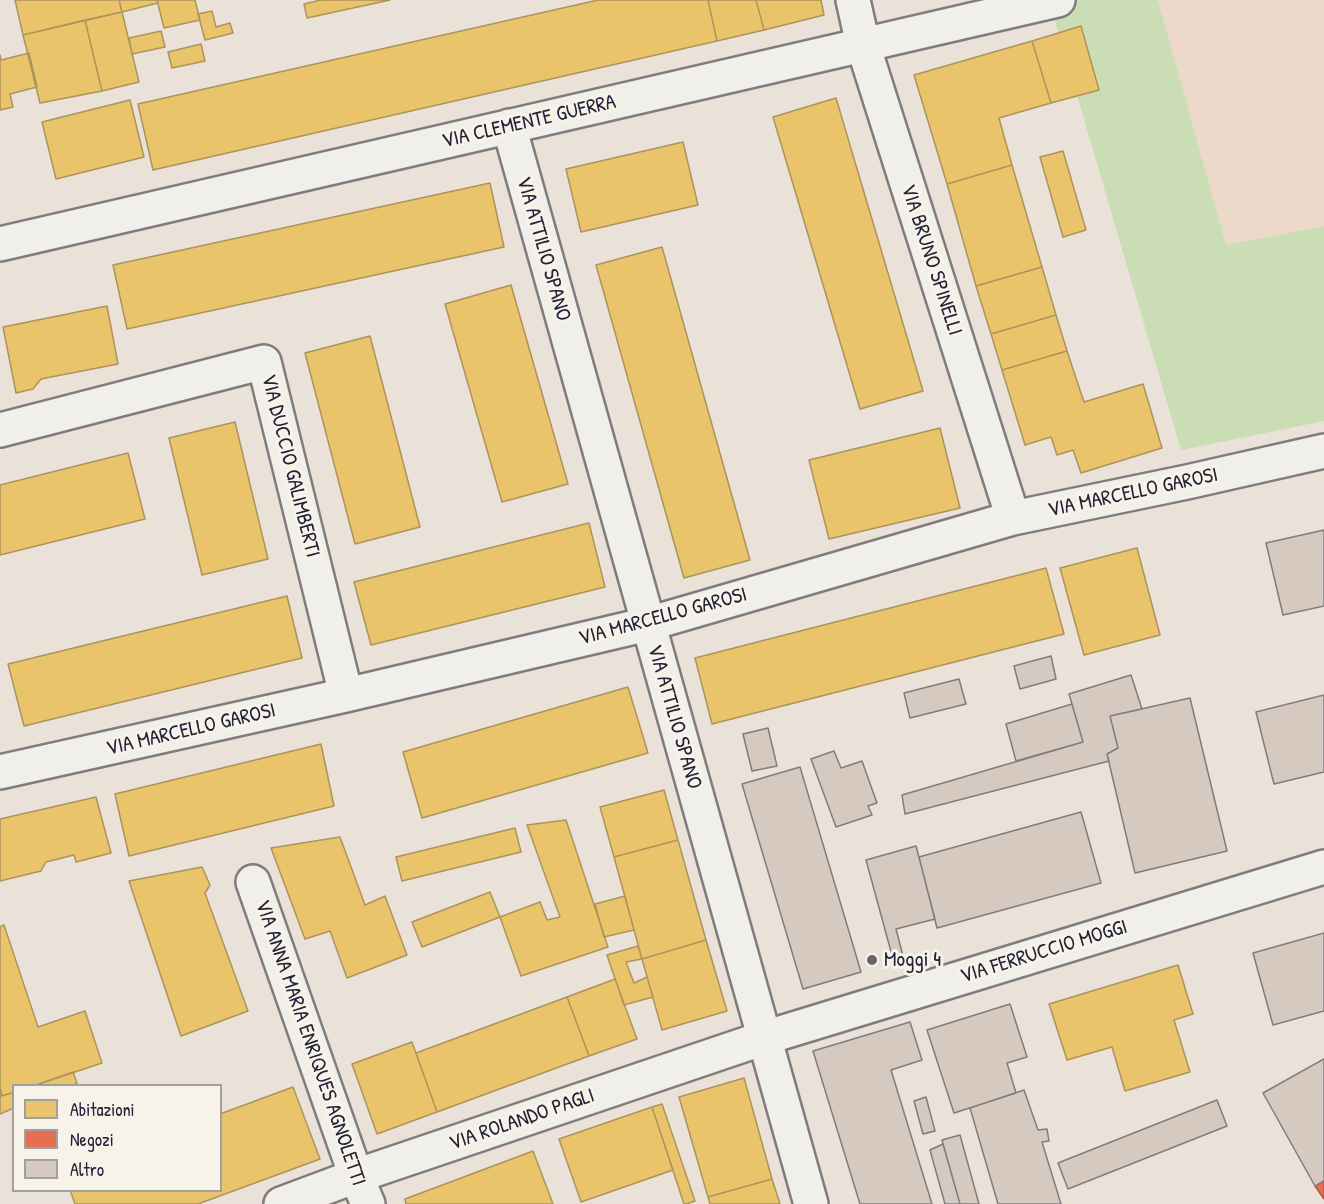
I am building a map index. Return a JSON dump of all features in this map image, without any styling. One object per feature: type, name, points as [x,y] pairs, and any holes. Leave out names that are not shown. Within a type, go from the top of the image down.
[{"type":"street","name":"VIA BRUNO SPINELLI","points":[[853,0],[863,45],[1013,518]]},
{"type":"street","name":"VIA CLEMENTE GUERRA","points":[[0,244],[1058,0]]},
{"type":"street","name":"VIA ATTILIO SPANO","points":[[509,126],[811,1204]]},
{"type":"street","name":"VIA DUCCIO GALIMBERTI","points":[[0,430],[264,362],[346,695]]},
{"type":"street","name":"VIA MARCELLO GAROSI","points":[[0,772],[346,695],[648,624],[1013,518],[1324,451]]},
{"type":"street","name":"VIA FERRUCCIO MOGGI","points":[[764,1038],[1324,867]]},
{"type":"street","name":"VIA ANNA MARIA ENRIQUES AGNOLETTI","points":[[254,882],[362,1190]]},
{"type":"street","name":"VIA ROLANDO PAGLI","points":[[281,1204],[362,1190],[764,1038]]},
{"type":"shaded area","points":[[1158,0],[1324,0],[1324,226],[1226,245]]},
{"type":"green space","points":[[1049,0],[1158,0],[1226,245],[1324,226],[1324,421],[1181,450]]},
{"type":"building: Abitazioni","points":[[15,0],[119,0],[122,12],[23,35]]},
{"type":"building: Abitazioni","points":[[119,0],[157,0],[158,3],[122,12]]},
{"type":"building: Abitazioni","points":[[157,0],[195,0],[200,20],[164,28]]},
{"type":"building: Abitazioni","points":[[321,0],[390,0],[307,18],[304,4]]},
{"type":"building: Abitazioni","points":[[598,0],[708,0],[717,41],[153,170],[138,104]]},
{"type":"building: Abitazioni","points":[[708,0],[756,0],[764,30],[717,41]]},
{"type":"building: Abitazioni","points":[[756,0],[821,0],[824,15],[764,30]]},
{"type":"building: Abitazioni","points":[[212,11],[216,27],[230,23],[233,33],[205,40],[198,14]]},
{"type":"building: Abitazioni","points":[[122,12],[139,82],[102,91],[85,20]]},
{"type":"building: Abitazioni","points":[[85,20],[102,91],[40,103],[23,35]]},
{"type":"building: Abitazioni","points":[[1081,26],[1099,90],[1051,103],[1032,41]]},
{"type":"building: Abitazioni","points":[[161,31],[165,47],[132,54],[129,38]]},
{"type":"building: Abitazioni","points":[[1032,41],[1051,103],[999,118],[1012,165],[947,184],[914,75]]},
{"type":"building: Abitazioni","points":[[201,44],[205,61],[172,68],[168,52]]},
{"type":"building: Abitazioni","points":[[29,53],[37,87],[10,94],[13,107],[0,110],[0,55],[1,60]]},
{"type":"building: Abitazioni","points":[[836,98],[923,391],[860,409],[773,117]]},
{"type":"building: Abitazioni","points":[[130,100],[144,157],[56,179],[42,122]]},
{"type":"building: Abitazioni","points":[[683,142],[698,205],[581,232],[566,169]]},
{"type":"building: Abitazioni","points":[[1063,151],[1086,230],[1063,237],[1040,157]]},
{"type":"building: Abitazioni","points":[[1012,165],[1042,267],[976,286],[947,184]]},
{"type":"building: Abitazioni","points":[[490,183],[504,247],[127,329],[113,265]]},
{"type":"building: Abitazioni","points":[[662,247],[750,560],[684,578],[596,265]]},
{"type":"building: Abitazioni","points":[[1042,267],[1056,315],[991,334],[976,286]]},
{"type":"building: Abitazioni","points":[[511,285],[568,484],[502,502],[445,304]]},
{"type":"building: Abitazioni","points":[[107,306],[118,364],[41,379],[33,389],[16,393],[3,327]]},
{"type":"building: Abitazioni","points":[[1056,315],[1067,351],[1002,370],[991,334]]},
{"type":"building: Abitazioni","points":[[370,336],[420,527],[355,544],[305,353]]},
{"type":"building: Abitazioni","points":[[1067,351],[1084,402],[1143,384],[1162,448],[1081,473],[1073,450],[1057,455],[1051,437],[1025,445],[1002,370]]},
{"type":"building: Abitazioni","points":[[235,422],[268,559],[202,575],[169,438]]},
{"type":"building: Abitazioni","points":[[940,428],[960,508],[829,539],[809,460]]},
{"type":"building: Abitazioni","points":[[128,453],[145,519],[0,555],[0,485]]},
{"type":"building: Abitazioni","points":[[589,523],[605,587],[371,645],[354,582]]},
{"type":"building: Abitazioni","points":[[1137,548],[1160,635],[1084,655],[1060,568]]},
{"type":"building: Abitazioni","points":[[1046,568],[1064,634],[712,724],[695,658]]},
{"type":"building: Abitazioni","points":[[287,596],[302,658],[24,726],[8,664]]},
{"type":"building: Abitazioni","points":[[628,687],[648,753],[422,818],[403,752]]},
{"type":"building: Abitazioni","points":[[321,744],[334,806],[129,856],[115,794]]},
{"type":"building: Abitazioni","points":[[664,790],[678,840],[614,857],[600,807]]},
{"type":"building: Abitazioni","points":[[96,797],[111,853],[76,862],[74,855],[46,862],[41,871],[0,881],[0,819]]},
{"type":"building: Abitazioni","points":[[566,820],[608,947],[521,976],[500,917],[540,902],[547,920],[560,917],[527,825]]},
{"type":"building: Abitazioni","points":[[515,828],[521,852],[402,881],[396,857]]},
{"type":"building: Abitazioni","points":[[340,837],[365,905],[385,896],[407,955],[347,978],[330,931],[305,939],[271,848]]},
{"type":"building: Abitazioni","points":[[678,840],[706,940],[642,959],[614,857]]},
{"type":"building: Abitazioni","points":[[202,867],[210,885],[205,893],[248,1011],[181,1036],[129,881]]},
{"type":"building: Abitazioni","points":[[490,892],[500,917],[422,947],[412,922]]},
{"type":"building: Abitazioni","points":[[625,896],[634,930],[604,937],[595,904]]},
{"type":"building: Abitazioni","points":[[4,925],[38,1027],[85,1011],[102,1063],[39,1084],[12,1084],[12,1093],[2,1096],[0,1088],[0,927]]},
{"type":"building: Abitazioni","points":[[706,940],[727,1011],[662,1030],[642,959]]},
{"type":"building: Abitazioni","points":[[638,946],[642,959],[626,962],[634,983],[647,977],[653,997],[624,1005],[607,955]]},
{"type":"building: Abitazioni","points":[[1178,965],[1193,1014],[1174,1020],[1190,1072],[1125,1091],[1112,1047],[1067,1060],[1049,1004]]},
{"type":"building: Abitazioni","points":[[615,979],[637,1039],[589,1056],[567,997]]},
{"type":"building: Abitazioni","points":[[567,997],[589,1056],[437,1112],[416,1053]]},
{"type":"building: Abitazioni","points":[[412,1042],[437,1112],[377,1134],[352,1064]]},
{"type":"building: Abitazioni","points":[[73,1072],[77,1083],[75,1084],[39,1084]]},
{"type":"building: Abitazioni","points":[[744,1078],[772,1179],[708,1197],[679,1097]]},
{"type":"building: Abitazioni","points":[[293,1087],[320,1159],[198,1204],[75,1204],[71,1192],[222,1192],[222,1113]]},
{"type":"building: Abitazioni","points":[[0,1088],[2,1096],[12,1093],[12,1109],[0,1114]]},
{"type":"building: Abitazioni","points":[[662,1104],[695,1201],[686,1204],[684,1204],[652,1107]]},
{"type":"building: Abitazioni","points":[[652,1107],[673,1170],[581,1202],[559,1139]]},
{"type":"building: Abitazioni","points":[[533,1151],[553,1204],[406,1204],[405,1199]]},
{"type":"building: Abitazioni","points":[[772,1179],[780,1204],[710,1204],[708,1197]]},
{"type":"building: Negozi","points":[[1324,1181],[1324,1199],[1315,1186]]},
{"type":"building: Altro","points":[[1324,530],[1324,606],[1283,615],[1266,543]]},
{"type":"building: Altro","points":[[1051,656],[1056,679],[1020,689],[1014,666]]},
{"type":"building: Altro","points":[[1131,675],[1142,709],[1110,716],[1118,748],[1107,754],[1109,761],[905,814],[902,795],[1083,742],[1069,694]]},
{"type":"building: Altro","points":[[959,679],[966,704],[910,718],[904,693]]},
{"type":"building: Altro","points":[[1324,695],[1324,772],[1274,784],[1256,712]]},
{"type":"building: Altro","points":[[1190,698],[1227,851],[1135,873],[1107,754],[1118,748],[1110,716]]},
{"type":"building: Altro","points":[[1072,704],[1083,742],[1016,761],[1006,724]]},
{"type":"building: Altro","points":[[768,728],[777,766],[752,771],[743,734]]},
{"type":"building: Altro","points":[[834,751],[841,768],[862,761],[877,803],[868,806],[872,815],[836,827],[811,759]]},
{"type":"building: Altro","points":[[800,767],[861,972],[803,989],[742,784]]},
{"type":"building: Altro","points":[[1081,812],[1101,883],[937,928],[919,857]]},
{"type":"building: Altro","points":[[916,846],[935,919],[896,929],[903,956],[893,959],[866,860]]},
{"type":"building: Altro","points":[[1324,933],[1324,1011],[1273,1025],[1253,953]]},
{"type":"building: Altro","points":[[1010,1004],[1027,1057],[1007,1063],[1016,1093],[954,1113],[927,1030]]},
{"type":"building: Altro","points":[[910,1022],[922,1060],[891,1070],[932,1204],[860,1204],[813,1051]]},
{"type":"building: Altro","points":[[1324,1059],[1324,1181],[1315,1186],[1263,1093]]},
{"type":"building: Altro","points":[[1024,1090],[1038,1130],[1047,1129],[1049,1141],[1042,1142],[1061,1204],[998,1204],[970,1108]]},
{"type":"building: Altro","points":[[926,1097],[935,1131],[923,1134],[914,1101]]},
{"type":"building: Altro","points":[[1217,1100],[1227,1126],[1068,1189],[1058,1163]]},
{"type":"building: Altro","points":[[960,1135],[979,1204],[960,1204],[942,1140]]},
{"type":"building: Altro","points":[[943,1144],[960,1204],[945,1204],[930,1150]]},
{"type":"place","name":"Moggi 4","points":[[872,960]]}]
